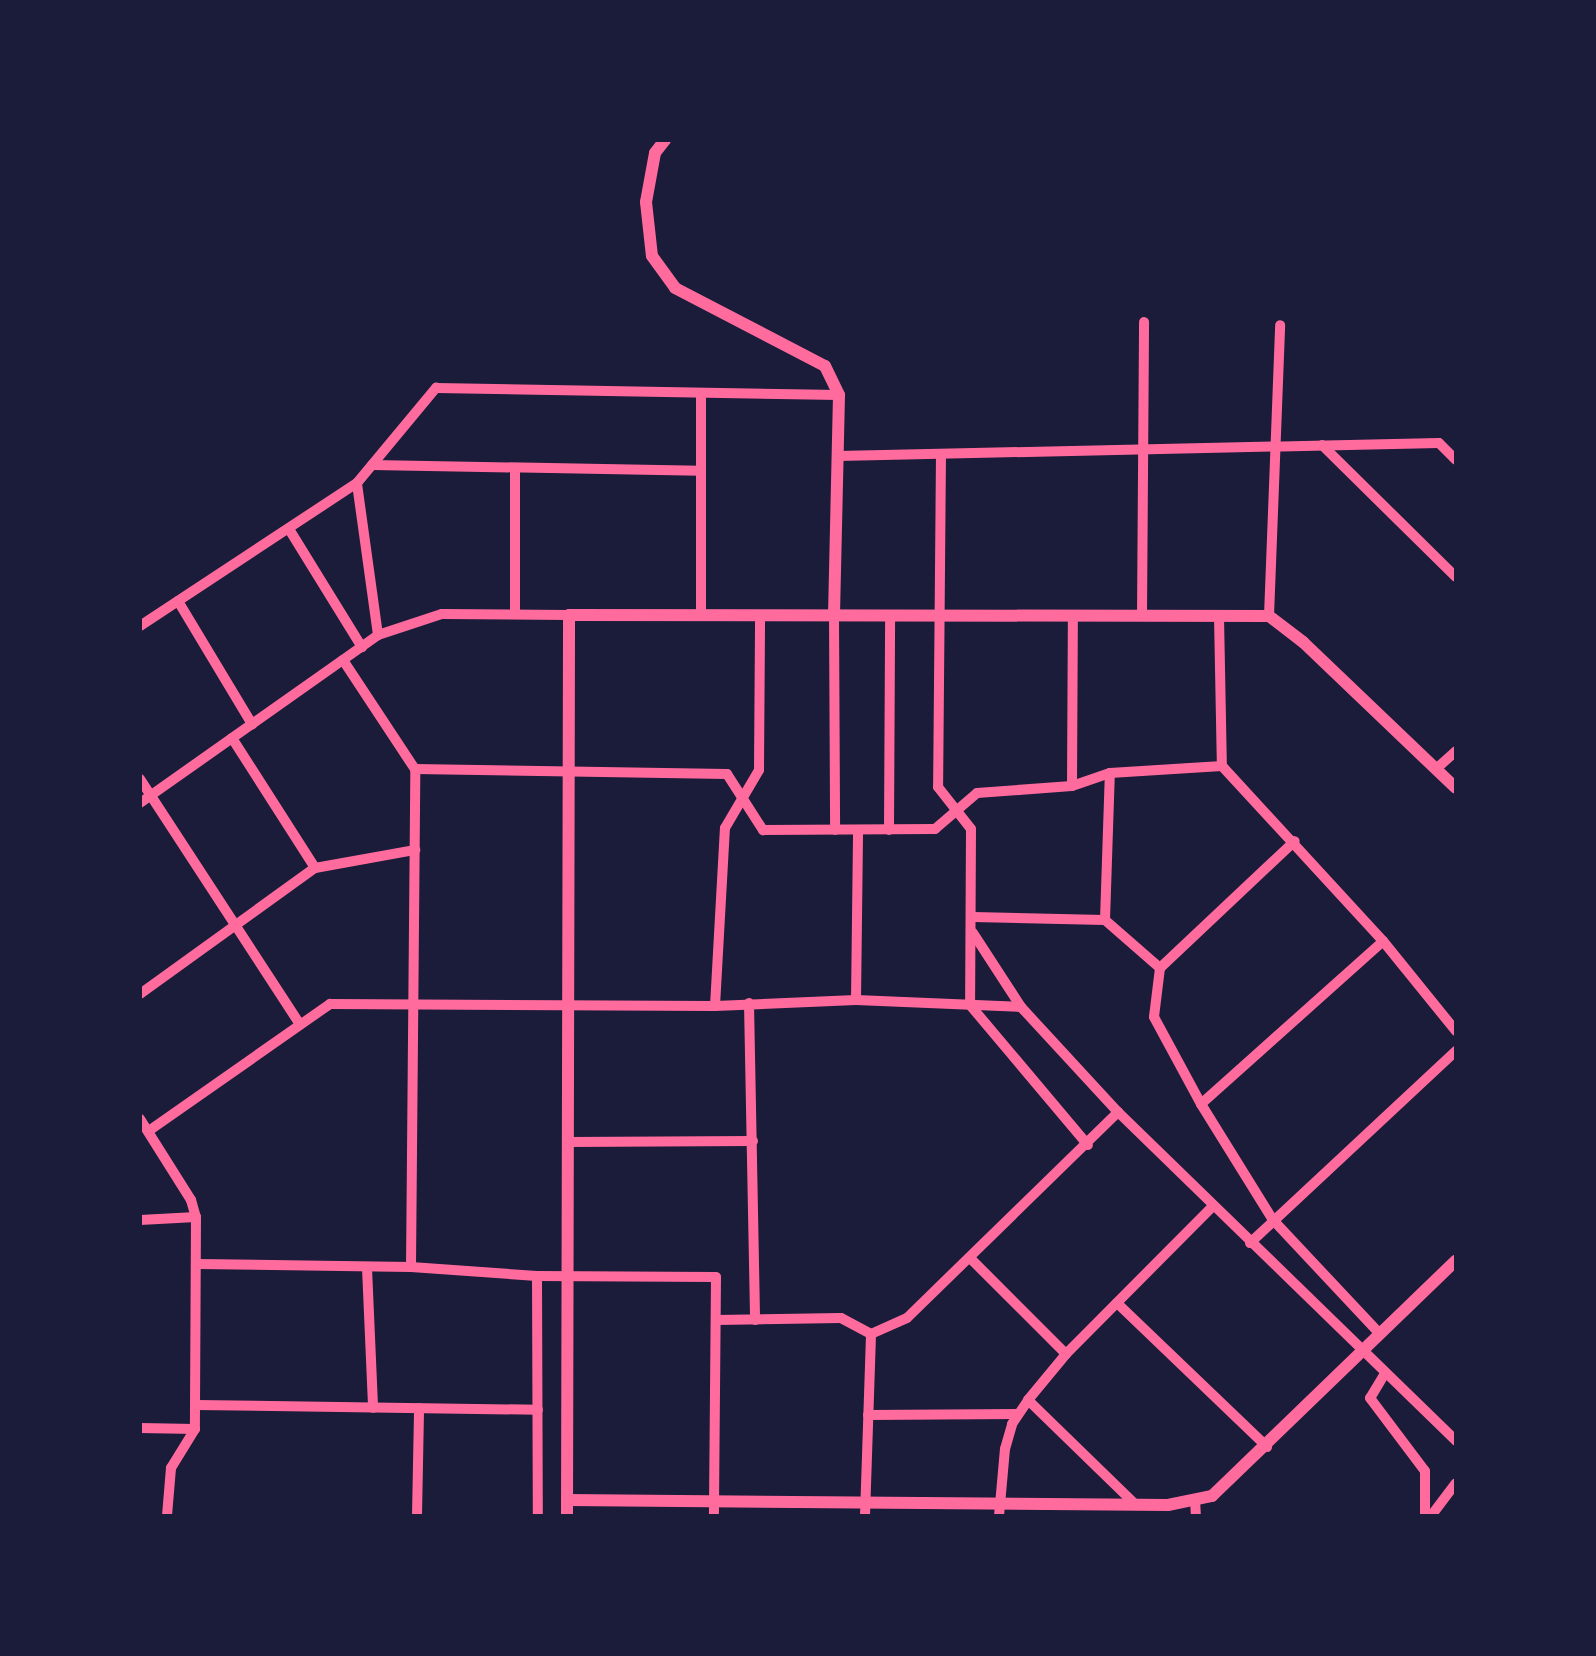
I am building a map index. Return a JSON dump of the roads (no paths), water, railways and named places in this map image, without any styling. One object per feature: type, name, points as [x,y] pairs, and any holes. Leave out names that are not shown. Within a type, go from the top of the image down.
[{"type":"street","points":[[664,140],[656,154],[646,202],[652,256],[675,288],[825,366],[839,396],[834,830]]},
{"type":"street","points":[[1142,616],[1144,322]]},
{"type":"street","points":[[1269,616],[1280,325]]},
{"type":"street","points":[[140,626],[357,483],[436,388],[839,396]]},
{"type":"street","points":[[701,393],[701,616]]},
{"type":"street","points":[[838,456],[1439,442],[1456,460]]},
{"type":"street","points":[[1322,445],[1456,576]]},
{"type":"street","points":[[940,454],[938,787],[972,829],[970,1005],[1088,1145]]},
{"type":"street","points":[[372,465],[700,472]]},
{"type":"street","points":[[515,468],[515,614]]},
{"type":"street","points":[[357,483],[378,636]]},
{"type":"street","points":[[289,529],[362,646]]},
{"type":"street","points":[[178,601],[252,724]]},
{"type":"street","points":[[145,799],[378,636],[442,614],[1269,616],[1304,642],[1456,788]]},
{"type":"street","points":[[567,1516],[570,615]]},
{"type":"street","points":[[715,1006],[725,828],[759,770],[760,616]]},
{"type":"street","points":[[1072,786],[1073,616]]},
{"type":"street","points":[[1219,616],[1222,766],[1295,841],[1456,1031]]},
{"type":"street","points":[[888,830],[890,617]]},
{"type":"street","points":[[343,660],[415,769],[411,1267]]},
{"type":"street","points":[[232,738],[315,868]]},
{"type":"street","points":[[1436,769],[1456,751]]},
{"type":"street","points":[[415,769],[727,774],[763,830],[888,830],[935,829],[977,793],[1072,786],[1110,773],[1222,766]]},
{"type":"street","points":[[1105,920],[1110,773]]},
{"type":"street","points":[[140,779],[145,799],[236,924],[300,1024]]},
{"type":"street","points":[[856,1000],[858,830]]},
{"type":"street","points":[[1295,841],[1160,968],[1154,1017],[1201,1104],[1273,1220],[1380,1334]]},
{"type":"street","points":[[140,994],[315,868],[415,850]]},
{"type":"street","points":[[973,917],[1105,920],[1160,968]]},
{"type":"street","points":[[973,932],[1021,1007],[1118,1112],[1361,1353],[1456,1441]]},
{"type":"street","points":[[1201,1104],[1383,941]]},
{"type":"street","points":[[150,1130],[330,1004],[715,1006],[856,1000],[1021,1007]]},
{"type":"street","points":[[749,1003],[755,1320]]},
{"type":"street","points":[[1250,1243],[1456,1051]]},
{"type":"street","points":[[870,1334],[907,1318],[1118,1112]]},
{"type":"street","points":[[140,1120],[150,1130],[196,1217],[195,1429],[171,1468],[167,1516]]},
{"type":"street","points":[[568,1142],[753,1141]]},
{"type":"street","points":[[999,1510],[1005,1449],[1018,1414],[1066,1354],[1213,1206]]},
{"type":"street","points":[[140,1220],[196,1217]]},
{"type":"street","points":[[971,1259],[1066,1354]]},
{"type":"street","points":[[567,1500],[714,1509],[999,1510],[1136,1505],[1212,1496],[1456,1260]]},
{"type":"street","points":[[198,1264],[411,1267],[537,1276],[716,1277],[714,1509]]},
{"type":"street","points":[[368,1268],[373,1408]]},
{"type":"street","points":[[537,1276],[538,1516]]},
{"type":"street","points":[[1117,1303],[1266,1447]]},
{"type":"street","points":[[716,1320],[841,1318],[870,1334]]},
{"type":"street","points":[[865,1510],[870,1334]]},
{"type":"street","points":[[1384,1375],[1370,1398],[1425,1471],[1428,1516]]},
{"type":"street","points":[[1028,1400],[1136,1505]]},
{"type":"street","points":[[196,1405],[538,1410]]},
{"type":"street","points":[[417,1516],[419,1408]]},
{"type":"street","points":[[868,1415],[1018,1414]]},
{"type":"street","points":[[140,1428],[195,1429]]},
{"type":"street","points":[[1428,1516],[1456,1484]]},
{"type":"street","points":[[1196,1500],[1196,1516]]}]
